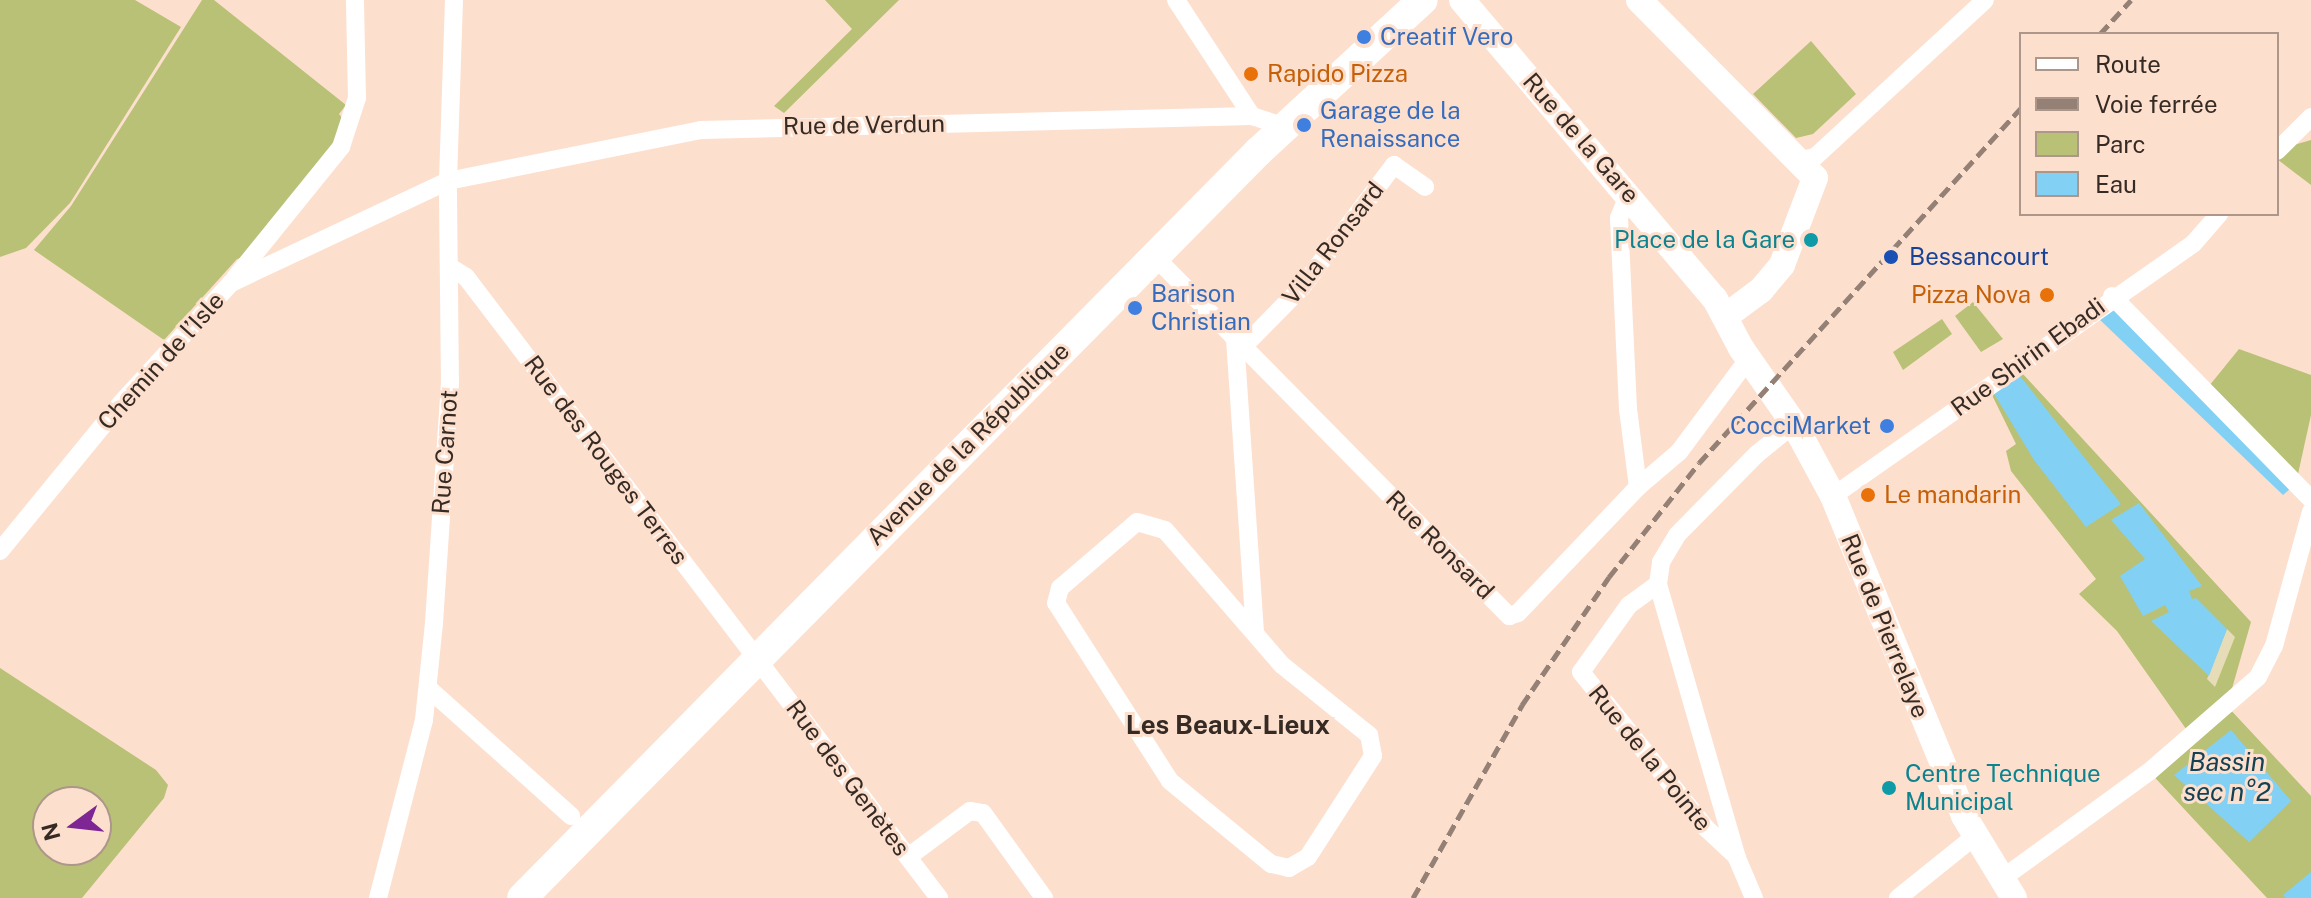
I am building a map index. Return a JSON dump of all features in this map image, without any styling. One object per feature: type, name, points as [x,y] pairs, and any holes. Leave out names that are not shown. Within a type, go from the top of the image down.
[{"type":"main road","name":"Avenue de la République","points":[[529,896],[758,658],[1283,126],[1423,0]]},
{"type":"main road","name":"Rue de la Gare","points":[[1462,0],[1629,193],[1726,316],[1749,358]]},
{"type":"main road","points":[[1639,0],[1801,160],[1815,178],[1815,187],[1782,265],[1761,290],[1726,316]]},
{"type":"main road","name":"Rue de Pierrelaye","points":[[1749,358],[1794,424],[1833,496],[1856,562],[1975,836],[2007,889]]},
{"type":"street","points":[[231,283],[341,147],[357,98],[355,0]]},
{"type":"street","name":"Rue Carnot","points":[[378,898],[407,792],[428,688],[450,385],[448,181],[454,0]]},
{"type":"street","points":[[1176,0],[1252,116]]},
{"type":"street","points":[[1801,160],[1815,157],[1985,0]]},
{"type":"street","name":"Rue de Verdun","points":[[448,181],[701,130],[1252,116],[1283,126]]},
{"type":"street","points":[[2279,149],[2311,117]]},
{"type":"street","name":"Villa Ronsard","points":[[1239,343],[1302,287],[1394,165],[1425,187]]},
{"type":"street","name":"Chemin de l’Isle","points":[[0,551],[121,403],[231,283],[448,181]]},
{"type":"street","points":[[1629,193],[1619,218],[1628,409],[1638,487]]},
{"type":"street","name":"Rue Shirin Ebadi","points":[[1833,496],[2112,296],[2193,244],[2217,216]]},
{"type":"street","name":"Rue Ronsard","points":[[1154,256],[1509,616],[1518,613],[1638,487],[1679,452],[1749,358]]},
{"type":"street","name":"Rue des Rouges Terres","points":[[450,267],[466,277],[758,658]]},
{"type":"street","points":[[2112,296],[2311,499]]},
{"type":"street","points":[[1239,343],[1255,631],[1282,665],[1369,735],[1373,756],[1308,857],[1289,868],[1271,864],[1170,781],[1056,603],[1060,588],[1137,522],[1165,530],[1255,631]]},
{"type":"street","points":[[1754,898],[1737,858],[1658,584],[1661,562],[1677,535],[1757,454],[1794,424]]},
{"type":"street","points":[[2007,889],[2258,677],[2274,646],[2311,512]]},
{"type":"street","name":"Rue de la Pointe","points":[[1658,584],[1629,605],[1581,672],[1707,829],[1737,858]]},
{"type":"street","name":"Rue des Genètes","points":[[758,658],[939,898]]},
{"type":"street","points":[[428,688],[571,816]]},
{"type":"street","points":[[908,857],[970,811],[983,813],[1044,898]]},
{"type":"street","points":[[1898,898],[1975,836]]},
{"type":"green space","points":[[0,0],[135,0],[181,27],[70,203],[26,248],[0,257]]},
{"type":"green space","points":[[202,0],[214,0],[346,105],[339,114],[343,119],[337,142],[245,257],[237,259],[164,340],[34,250],[71,206]]},
{"type":"green space","points":[[825,0],[899,0],[784,113],[774,106],[852,29]]},
{"type":"green space","points":[[1811,41],[1856,94],[1813,134],[1796,138],[1753,94]]},
{"type":"green space","points":[[2311,140],[2311,185],[2279,161],[2280,149]]},
{"type":"green space","points":[[1973,302],[2003,339],[1981,352],[1955,316]]},
{"type":"green space","points":[[1942,319],[1952,334],[1903,370],[1893,352]]},
{"type":"green space","points":[[2239,349],[2311,375],[2311,415],[2298,474],[2209,386]]},
{"type":"green space","points":[[2022,373],[2251,622],[2227,706],[2311,796],[2311,898],[2267,898],[2146,768],[2191,736],[2117,631],[2079,594],[2096,579],[2011,471],[2006,451],[2016,444],[1991,393]]},
{"type":"green space","points":[[0,668],[156,770],[168,785],[164,798],[112,861],[112,786],[32,786],[32,866],[108,866],[82,898],[0,898]]},
{"type":"sand","points":[[2227,629],[2235,637],[2215,687],[2207,679]]},
{"type":"water","points":[[2112,307],[2291,488],[2283,495],[2098,318]]},
{"type":"water","points":[[2020,376],[2121,504],[2086,527],[2034,460],[1993,392]]},
{"type":"water","points":[[2139,503],[2202,586],[2189,591],[2192,599],[2196,598],[2227,629],[2209,676],[2151,621],[2169,612],[2165,605],[2143,616],[2120,576],[2145,559],[2111,520]]},
{"type":"water","name":"Bassin sec n°2","points":[[2231,730],[2291,801],[2249,842],[2174,775]]},
{"type":"water","points":[[2311,872],[2311,898],[2286,898],[2283,895]]},
{"type":"railway","points":[[2102,32],[2131,0]]},
{"type":"railway","points":[[1413,898],[1522,705],[1609,577],[1699,463],[2019,110]]},
{"type":"place","name":"Creatif Vero","points":[[1364,37]]},
{"type":"place","name":"Rapido Pizza","points":[[1251,74]]},
{"type":"place","name":"Garage de la Renaissance","points":[[1304,125]]},
{"type":"place","name":"Place de la Gare","points":[[1811,240]]},
{"type":"place","name":"Bessancourt","points":[[1891,257]]},
{"type":"place","name":"Pizza Nova","points":[[2047,295]]},
{"type":"place","name":"Barison Christian","points":[[1135,308]]},
{"type":"place","name":"CocciMarket","points":[[1887,426]]},
{"type":"place","name":"Le mandarin","points":[[1868,495]]},
{"type":"place","name":"Centre Technique Municipal","points":[[1889,788]]},
{"type":"district","name":"Les Beaux-Lieux","points":[[1228,725]]}]
